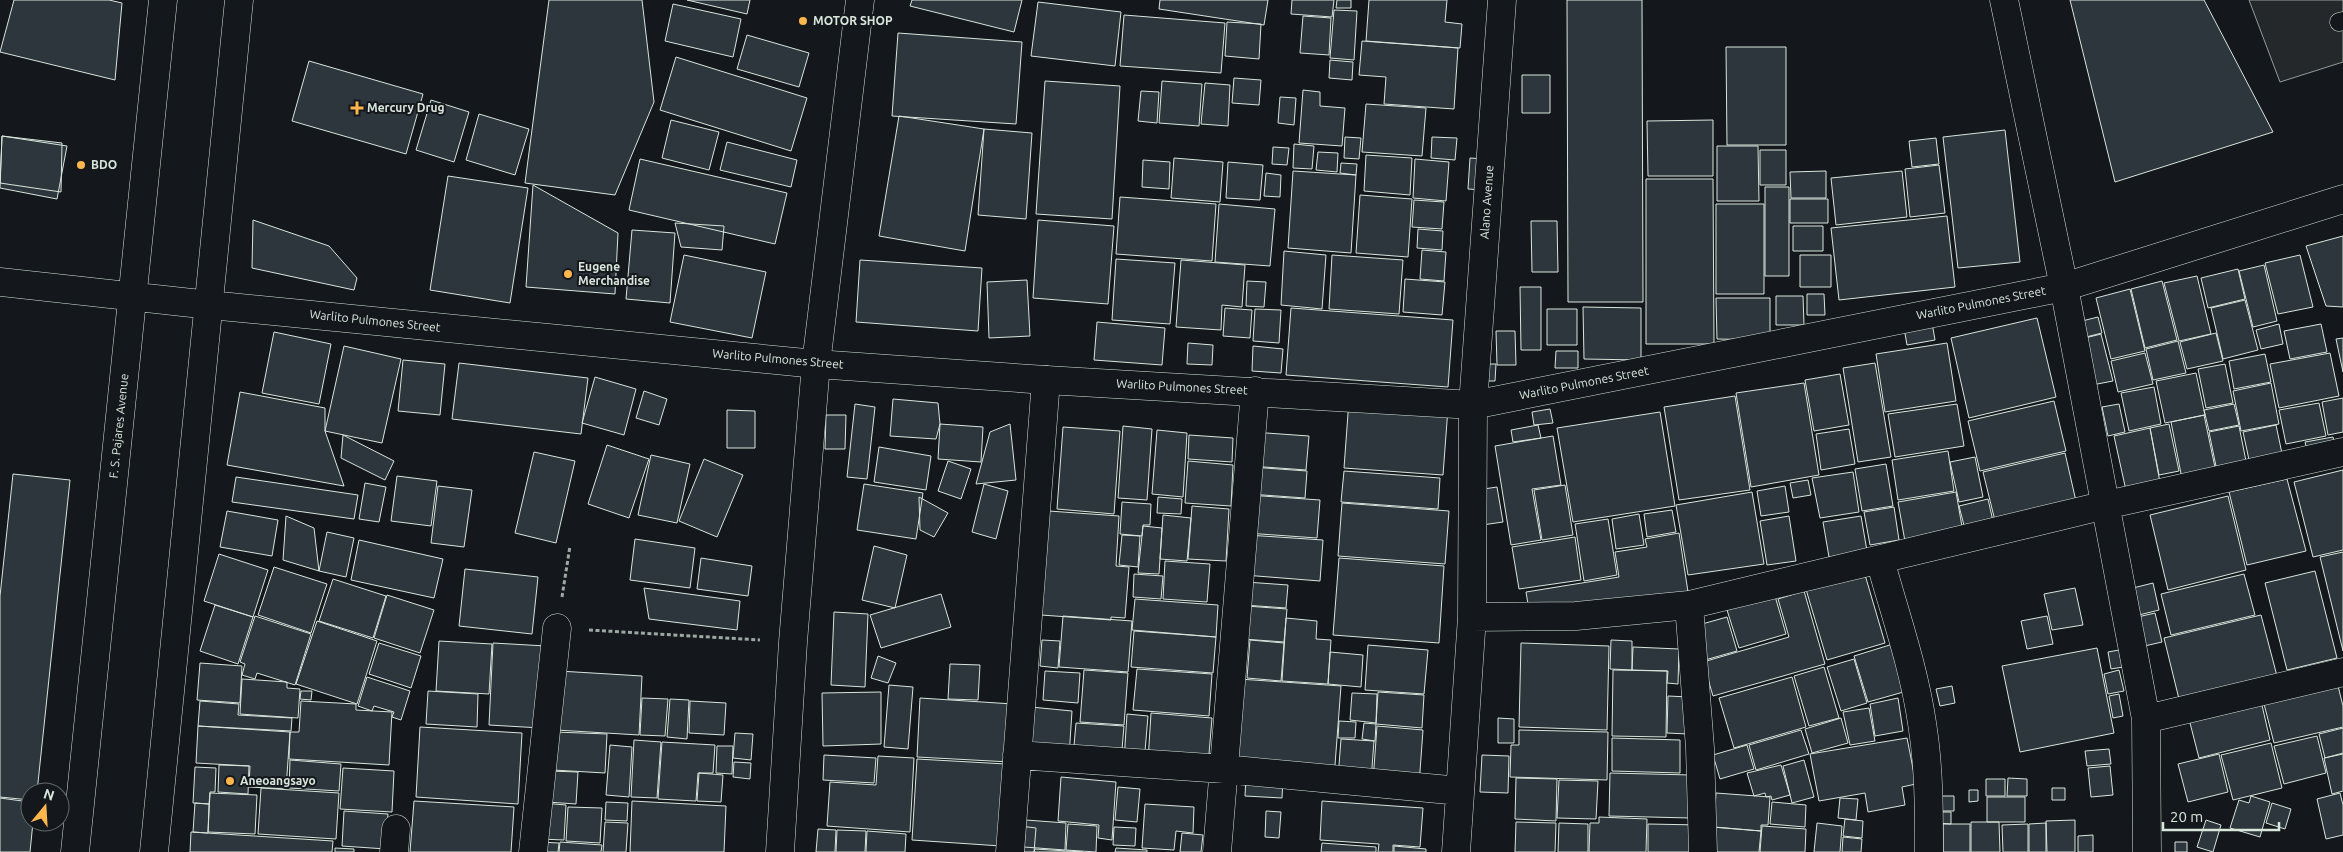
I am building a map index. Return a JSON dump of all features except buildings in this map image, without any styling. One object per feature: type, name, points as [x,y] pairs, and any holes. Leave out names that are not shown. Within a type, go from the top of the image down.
[{"type":"street","name":"F. S. Pajares Avenue","points":[[75,852],[162,0]]},
{"type":"street","points":[[154,852],[240,0]]},
{"type":"street","points":[[780,852],[816,364],[860,0]]},
{"type":"street","name":"Alano Avenue","points":[[1456,852],[1472,617],[1473,405],[1502,0]]},
{"type":"street","points":[[2004,0],[2064,286],[2146,719],[2147,852]]},
{"type":"street","name":"Warlito Pulmones Street","points":[[0,282],[210,305],[816,364],[1046,380],[1473,405],[2064,286],[2343,199]]},
{"type":"street","points":[[1010,852],[1046,380]]},
{"type":"street","points":[[1218,852],[1255,391]]},
{"type":"street","points":[[1472,617],[1576,616],[1689,605],[2106,505],[2343,452]]},
{"type":"street","points":[[1880,560],[1913,678],[1922,722],[1928,774],[1929,852]]},
{"type":"street","points":[[1689,605],[1700,748],[1703,852]]},
{"type":"street","points":[[533,852],[557,628]]},
{"type":"street","points":[[2146,719],[2343,672]]},
{"type":"street","points":[[1017,756],[1224,769],[1460,791]]},
{"type":"path","points":[[570,546],[557,628],[794,642]]},
{"type":"shaded area","points":[[2249,0],[2343,0],[2343,62],[2280,82]]},
{"type":"place","name":"MOTOR SHOP","points":[[803,21]]},
{"type":"place","name":"Mercury Drug","points":[[357,108]]},
{"type":"place","name":"BDO","points":[[81,165]]},
{"type":"place","name":"Eugene Merchandise","points":[[568,274]]},
{"type":"place","name":"Aneoangsayo","points":[[230,781]]}]
